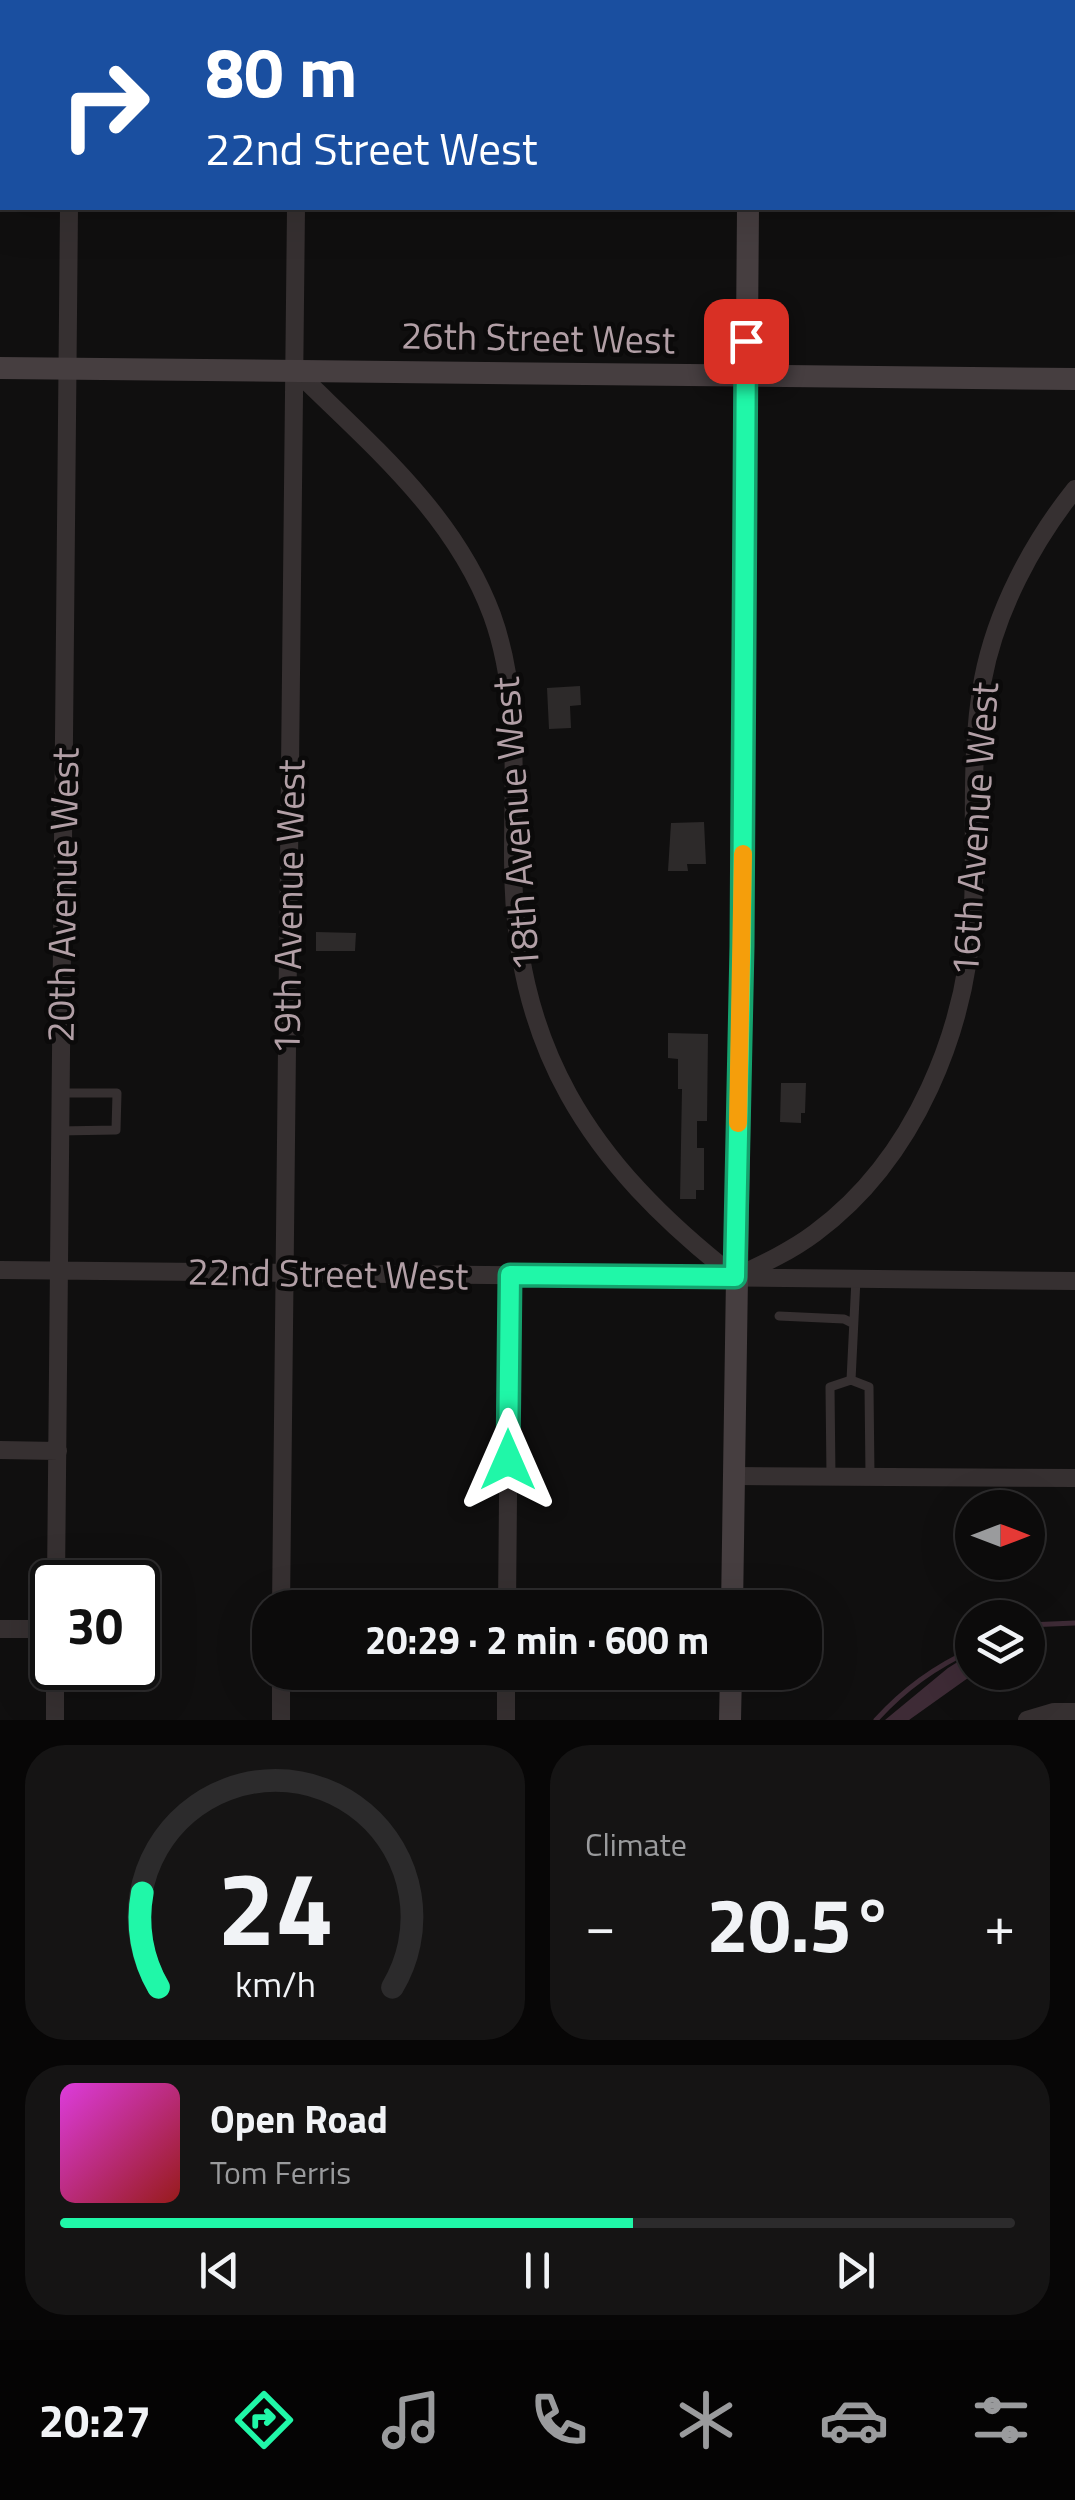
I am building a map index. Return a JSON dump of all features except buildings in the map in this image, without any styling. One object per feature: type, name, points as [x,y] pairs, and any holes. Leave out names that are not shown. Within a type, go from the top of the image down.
[{"type":"street","name":"20th Avenue West","points":[[56,1560],[68,210]]},
{"type":"street","name":"19th Avenue West","points":[[282,1590],[296,210]]},
{"type":"street","points":[[732,1590],[748,210]]},
{"type":"street","name":"26th Street West","points":[[0,368],[1075,379]]},
{"type":"street","name":"18th Avenue West","points":[[295,370],[426,501],[459,548],[492,616],[506,670],[514,732],[512,866],[518,950],[549,1059],[584,1123],[632,1184],[697,1247],[735,1277]]},
{"type":"street","name":"16th Avenue West","points":[[735,1277],[779,1256],[816,1232],[874,1174],[915,1116],[942,1059],[967,966],[973,910],[974,765],[984,677],[1000,620],[1018,580],[1036,545],[1075,489]]},
{"type":"street","name":"22nd Street West","points":[[0,1270],[1075,1281]]},
{"type":"street","points":[[507,1590],[510,1275]]},
{"type":"street","points":[[0,1450],[58,1451]]},
{"type":"street","points":[[735,1476],[1075,1478]]},
{"type":"street","points":[[0,1628],[30,1629]]},
{"type":"street","points":[[55,1690],[55,1720]]},
{"type":"street","points":[[281,1690],[281,1720]]},
{"type":"street","points":[[506,1690],[506,1720]]},
{"type":"street","points":[[730,1720],[731,1690]]},
{"type":"street","points":[[1028,1720],[1054,1712],[1075,1712]]},
{"type":"lane","points":[[59,1131],[116,1130],[118,1093],[60,1093]]},
{"type":"lane","points":[[851,1380],[856,1279]]},
{"type":"lane","points":[[779,1316],[844,1319],[852,1323]]},
{"type":"lane","points":[[831,1476],[830,1387],[851,1380],[868,1387],[870,1476]]},
{"type":"shaded area","points":[[955,1664],[955,1687],[909,1720],[885,1720]]},
{"type":"waterway","points":[[1045,1624],[1075,1623]]},
{"type":"waterway","points":[[876,1720],[920,1680],[955,1659]]},
{"type":"slow traffic","points":[[738,1123],[743,854]]},
{"type":"route","points":[[508,1460],[510,1275],[735,1277],[742,946],[746,341]]}]
